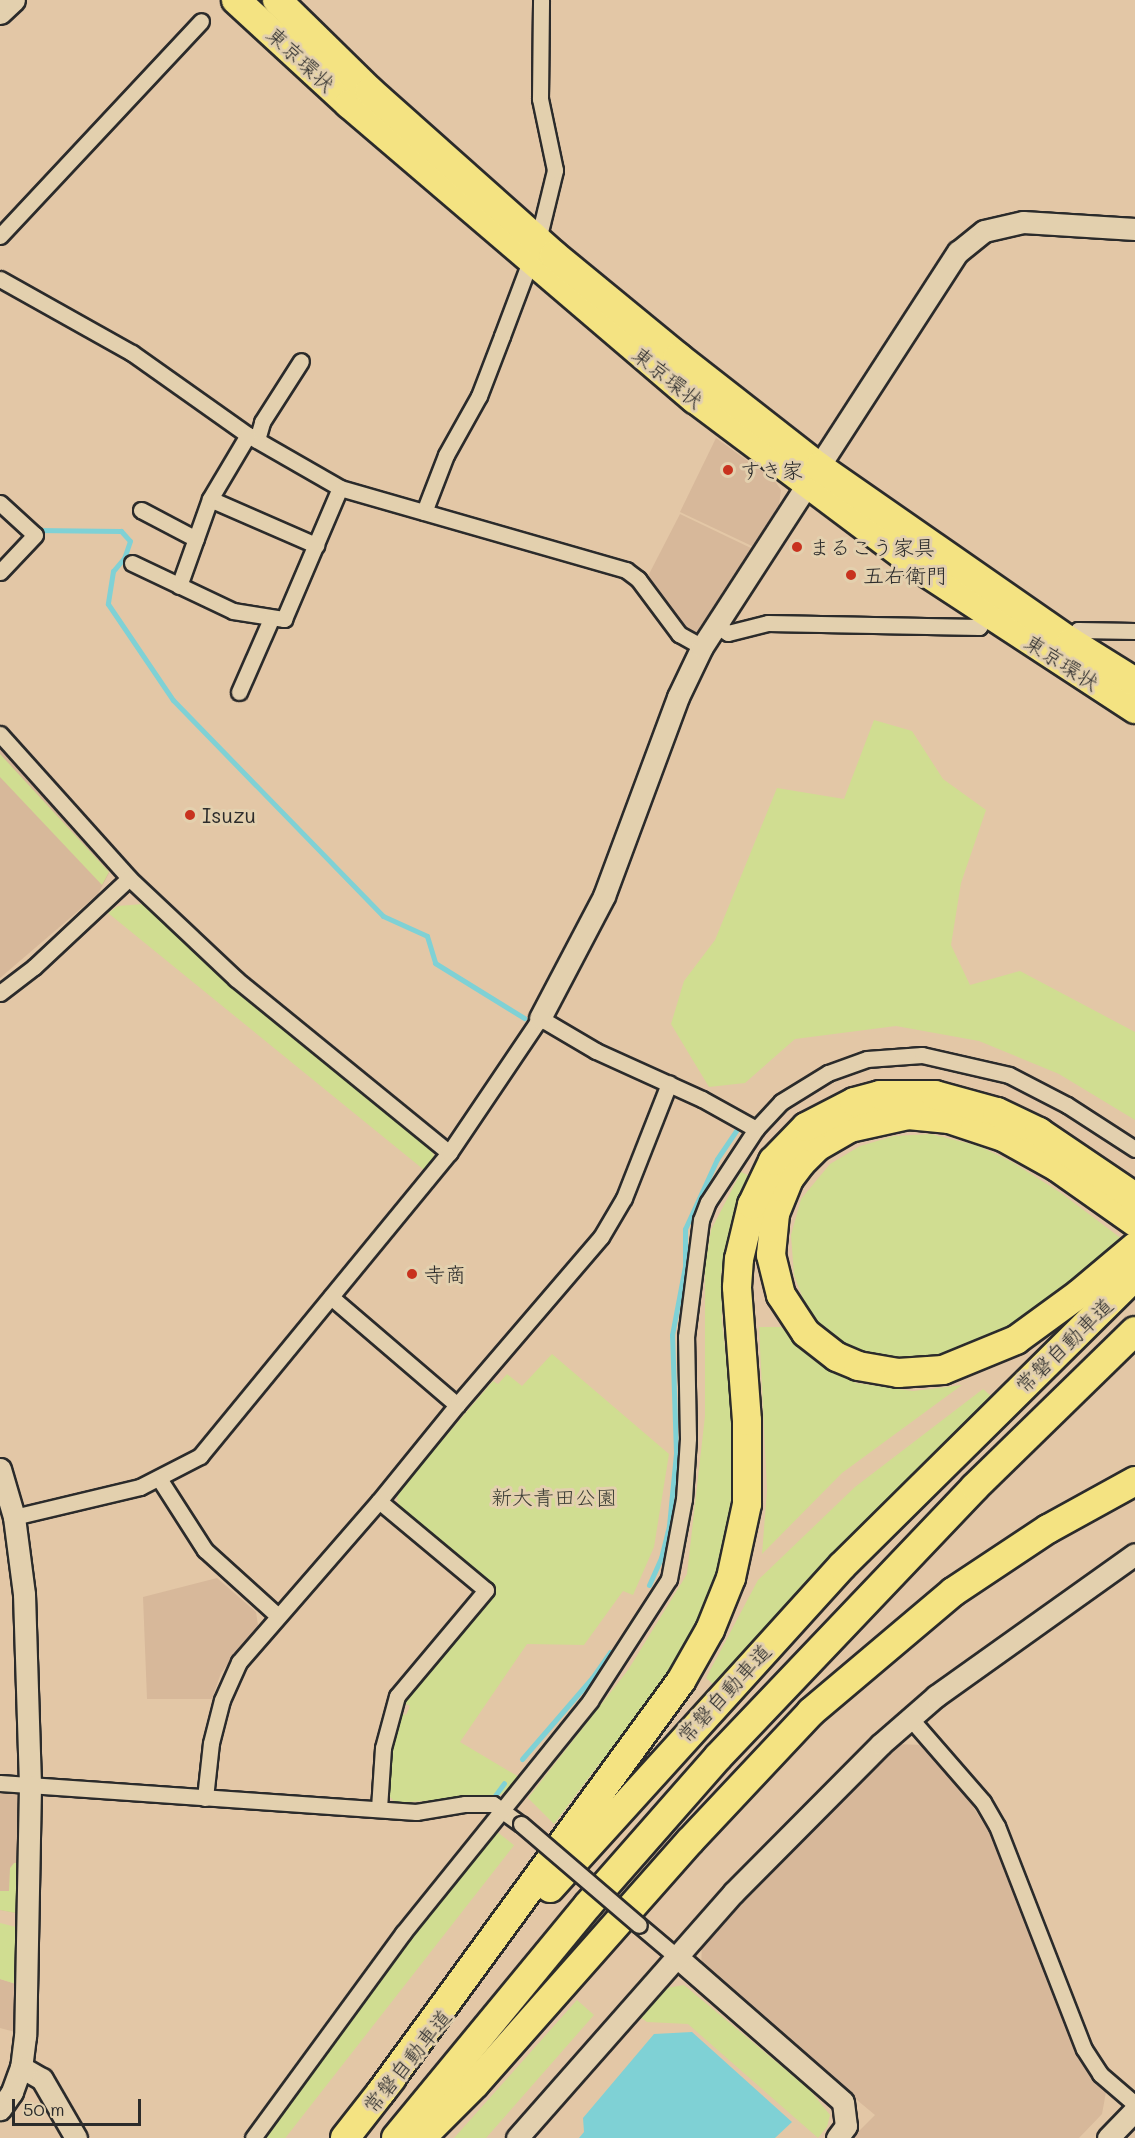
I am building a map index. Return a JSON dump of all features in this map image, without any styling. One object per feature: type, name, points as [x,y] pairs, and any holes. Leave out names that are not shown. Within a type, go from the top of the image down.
[{"type":"highway","name":"東京環状","points":[[236,0],[533,250],[988,614],[1135,682]]},
{"type":"highway","name":"東京環状","points":[[278,0],[533,250]]},
{"type":"highway","name":"東京環状","points":[[813,476],[1066,652],[1135,709]]},
{"type":"highway","points":[[381,2092],[681,1681],[710,1630],[731,1578],[747,1504],[747,1421],[737,1287],[739,1259],[752,1205],[773,1161],[806,1127],[854,1102],[880,1095],[935,1095],[997,1112],[1039,1132],[1135,1222]]},
{"type":"highway","points":[[898,1116],[949,1119],[1003,1137],[1057,1167],[1135,1222],[1079,1294],[1016,1340],[953,1367],[898,1373],[858,1366],[837,1357],[806,1333],[781,1295],[771,1255],[774,1214],[789,1179],[801,1163],[816,1148],[850,1128],[898,1116]]},
{"type":"highway","name":"常磐自動車道","points":[[345,2138],[558,1878],[682,1738],[842,1566],[1135,1276]]},
{"type":"highway","name":"常磐自動車道","points":[[396,2138],[588,1905],[718,1757],[975,1487],[1135,1331]]},
{"type":"highway","points":[[420,2138],[475,2084],[690,1840],[811,1712],[953,1592],[1048,1529],[1135,1481]]},
{"type":"street","points":[[0,13],[14,0]]},
{"type":"street","points":[[424,512],[446,455],[479,396],[533,250],[555,170],[540,99],[541,0]]},
{"type":"street","points":[[0,236],[201,21]]},
{"type":"street","points":[[14,1518],[112,1495],[160,1479],[184,1467],[214,1444],[448,1153],[540,1018],[598,910],[678,697],[702,647],[958,252],[970,241],[995,227],[1023,222],[1135,229]]},
{"type":"street","points":[[1,285],[132,353],[252,437],[340,488],[626,570],[638,579],[679,634],[702,647]]},
{"type":"street","points":[[179,586],[210,499],[301,361]]},
{"type":"street","points":[[132,563],[233,611],[271,619],[284,619],[340,488]]},
{"type":"street","points":[[210,499],[316,545]]},
{"type":"street","points":[[0,503],[35,535],[0,572]]},
{"type":"street","points":[[141,510],[196,539]]},
{"type":"street","points":[[716,626],[728,633],[768,623],[979,627],[988,614]]},
{"type":"street","points":[[239,692],[271,619]]},
{"type":"street","points":[[1066,652],[1078,630],[1135,631]]},
{"type":"street","points":[[0,734],[129,878],[236,979],[448,1153]]},
{"type":"street","points":[[0,993],[34,968],[129,878]]},
{"type":"street","points":[[540,1018],[596,1051],[669,1084],[756,1129]]},
{"type":"street","points":[[253,2138],[403,1933],[590,1701],[669,1579],[684,1499],[688,1437],[686,1337],[701,1220],[708,1202],[756,1129],[781,1102],[828,1073],[867,1059],[922,1055],[1009,1075],[1067,1105],[1135,1149]]},
{"type":"street","points":[[205,1798],[211,1743],[222,1700],[239,1662],[379,1501],[457,1405],[601,1237],[624,1198],[669,1084]]},
{"type":"street","points":[[331,1297],[457,1405]]},
{"type":"street","points":[[0,1469],[14,1518],[24,1594],[30,1786],[25,2036],[21,2067],[12,2092],[0,2109]]},
{"type":"street","points":[[160,1479],[205,1550],[278,1616]]},
{"type":"street","points":[[379,1501],[486,1590],[397,1696],[383,1748],[380,1809]]},
{"type":"street","points":[[518,2138],[733,1893],[910,1718],[1000,1648],[1135,1554]]},
{"type":"street","points":[[910,1718],[992,1818],[1009,1851],[1084,2049],[1100,2073],[1135,2104]]},
{"type":"street","points":[[0,1783],[416,1812],[478,1803],[501,1809],[677,1957],[843,2102],[846,2126],[837,2138]]},
{"type":"street","points":[[21,2067],[42,2079],[76,2138]]},
{"type":"street","points":[[1108,2138],[1135,2110]]},
{"type":"shaded area","points":[[716,438],[774,480],[781,490],[779,505],[754,547],[680,512]]},
{"type":"shaded area","points":[[680,514],[755,550],[699,635],[694,636],[675,619],[647,578]]},
{"type":"shaded area","points":[[0,742],[103,857],[109,873],[98,894],[0,978]]},
{"type":"shaded area","points":[[217,1578],[256,1612],[258,1625],[221,1673],[212,1699],[147,1699],[143,1597]]},
{"type":"shaded area","points":[[895,1744],[924,1745],[958,1783],[994,1840],[1067,2030],[1080,2059],[1106,2092],[1102,2114],[1079,2138],[852,2138],[875,2115],[701,1970],[702,1942]]},
{"type":"shaded area","points":[[0,1789],[21,1790],[16,1913],[0,1910]]},
{"type":"shaded area","points":[[0,1979],[16,1984],[15,2032],[0,2028]]},
{"type":"green space","points":[[874,720],[912,731],[943,779],[986,810],[961,883],[951,945],[970,985],[1020,971],[1135,1032],[1135,1120],[1059,1074],[979,1041],[896,1026],[795,1039],[745,1083],[709,1087],[671,1024],[684,981],[715,940],[777,788],[844,799]]},
{"type":"green space","points":[[0,754],[109,872],[102,885],[0,777]]},
{"type":"green space","points":[[143,904],[204,961],[429,1147],[434,1155],[429,1174],[108,913],[118,906]]},
{"type":"green space","points":[[931,1134],[979,1146],[1012,1162],[1061,1193],[1122,1239],[1076,1281],[998,1337],[947,1360],[890,1365],[840,1349],[810,1317],[794,1275],[791,1235],[801,1199],[830,1164],[860,1146],[894,1136]]},
{"type":"green space","points":[[741,1172],[750,1176],[733,1217],[721,1274],[722,1321],[733,1421],[730,1528],[707,1621],[630,1740],[599,1764],[554,1824],[528,1798],[628,1670],[687,1574],[705,1416],[705,1268],[711,1230]]},
{"type":"green space","points":[[759,1327],[781,1327],[813,1360],[856,1383],[913,1391],[962,1385],[842,1473],[762,1554],[767,1490]]},
{"type":"green space","name":"新大青田公園","points":[[552,1354],[669,1454],[654,1547],[633,1595],[623,1591],[584,1645],[527,1644],[460,1742],[519,1777],[501,1795],[396,1803],[387,1794],[389,1755],[400,1713],[406,1715],[410,1706],[404,1703],[416,1685],[496,1589],[398,1507],[397,1493],[493,1381],[498,1384],[507,1374],[522,1386]]},
{"type":"green space","points":[[983,1389],[991,1396],[714,1685],[706,1678],[758,1580],[855,1487]]},
{"type":"green space","points":[[496,1831],[514,1845],[285,2138],[267,2138],[260,2133]]},
{"type":"green space","points":[[17,1863],[16,1913],[0,1910],[0,1891],[9,1891],[10,1868]]},
{"type":"green space","points":[[0,1923],[16,1927],[16,1984],[0,1979]]},
{"type":"green space","points":[[684,1985],[809,2089],[830,2115],[827,2127],[818,2138],[688,2024],[647,2022],[640,2017],[661,1989]]},
{"type":"green space","points":[[577,2000],[594,2015],[486,2138],[454,2138]]},
{"type":"water","points":[[692,2032],[792,2122],[775,2138],[579,2138],[584,2132],[583,2118],[654,2034]]},
{"type":"waterway","points":[[35,530],[121,531],[130,541],[124,558],[113,571],[108,604],[173,700],[383,916],[427,936],[435,963],[524,1018]]},
{"type":"waterway","points":[[649,1585],[661,1558],[669,1526],[676,1453],[672,1335],[685,1266],[685,1229],[717,1159],[738,1128]]},
{"type":"waterway","points":[[522,1759],[592,1678],[610,1652]]},
{"type":"waterway","points":[[494,1797],[504,1783]]},
{"type":"place","name":"すき家","points":[[728,470]]},
{"type":"place","name":"まるこう家具","points":[[797,547]]},
{"type":"place","name":"五右衛門","points":[[851,575]]},
{"type":"place","name":"Isuzu","points":[[190,815]]},
{"type":"place","name":"寺商","points":[[412,1274]]}]
